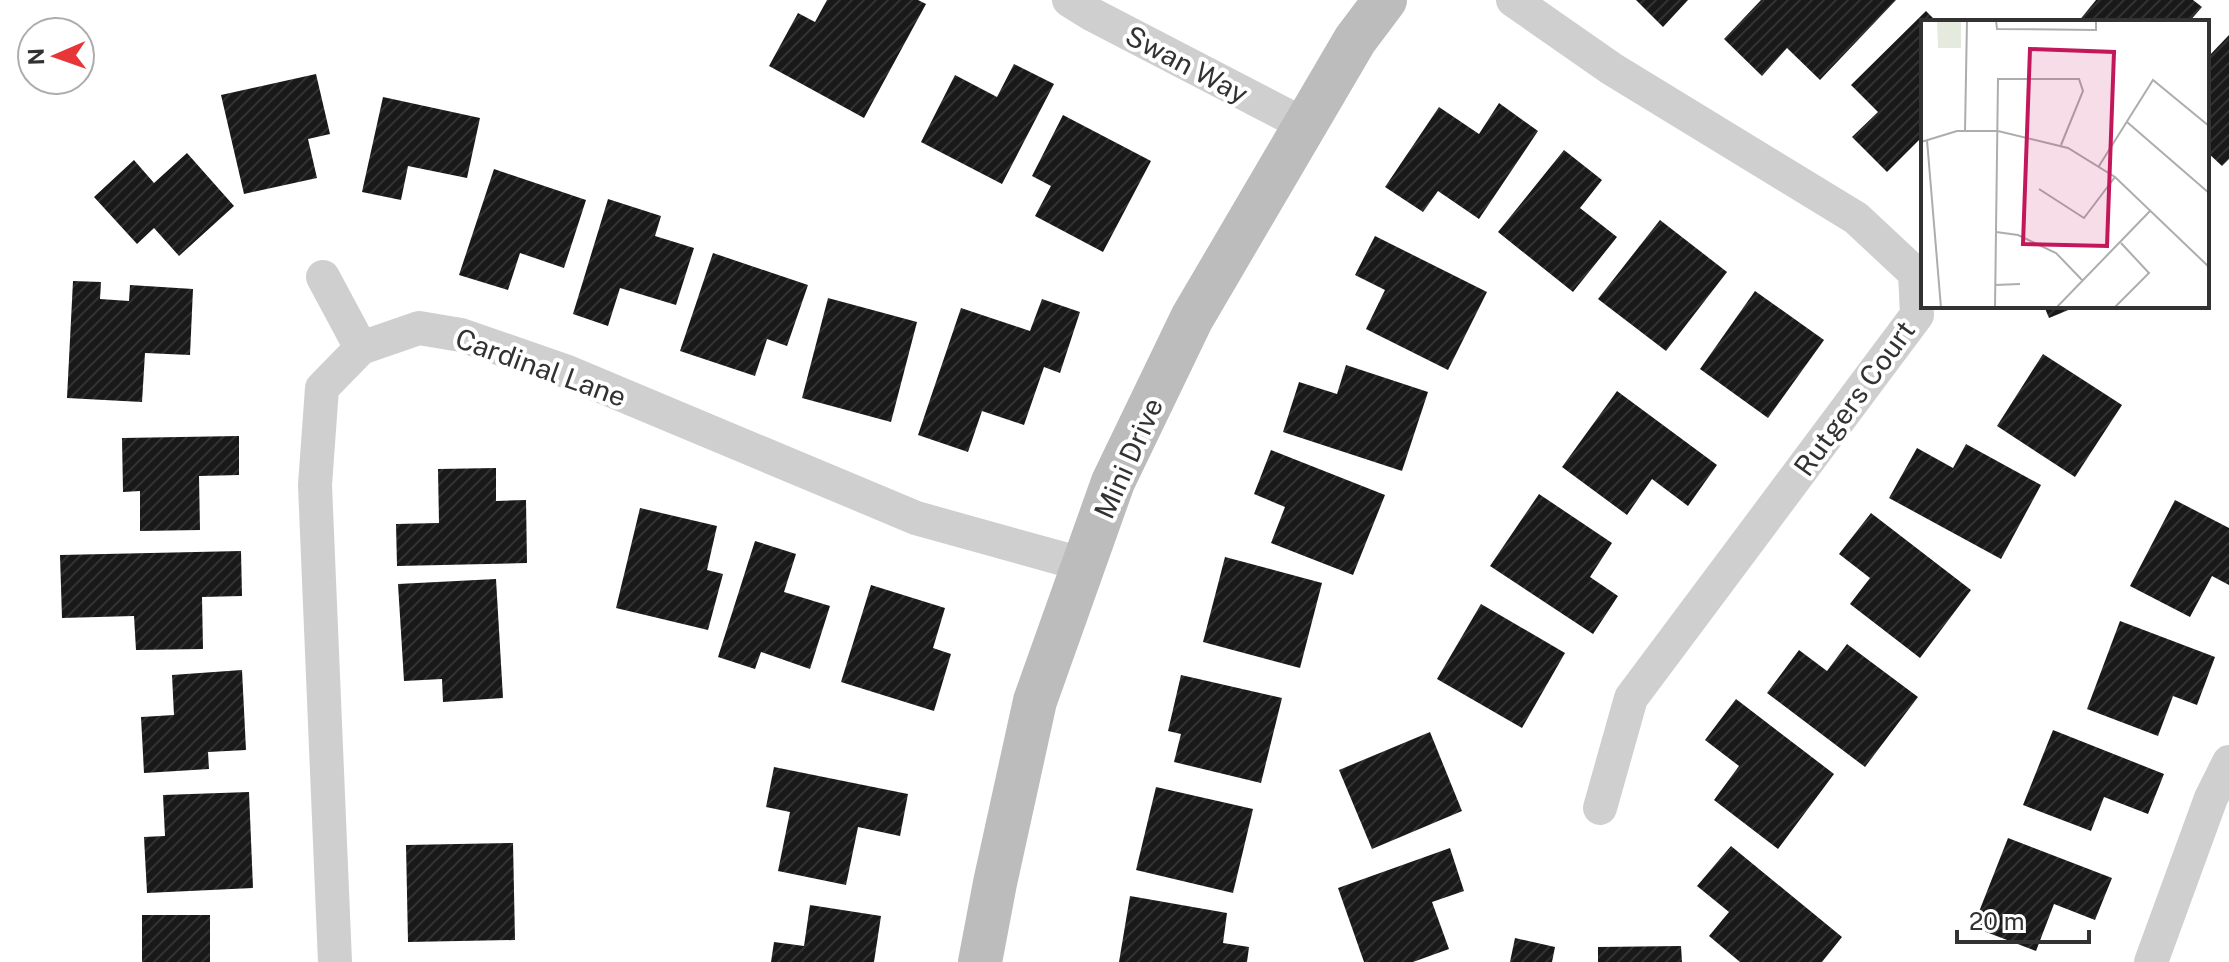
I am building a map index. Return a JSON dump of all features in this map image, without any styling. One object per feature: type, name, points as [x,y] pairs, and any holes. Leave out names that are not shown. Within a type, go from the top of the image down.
[{"type":"street","name":"Swan Way","points":[[1069,0],[1305,125]]},
{"type":"street","name":"Mini Drive","points":[[980,962],[1035,701],[1113,482],[1192,318],[1355,40],[1385,0]]},
{"type":"street","name":"Rutgers Court","points":[[1513,0],[1612,69],[1856,218],[1915,273],[1917,315],[1631,698],[1600,808]]},
{"type":"street","points":[[323,277],[361,348]]},
{"type":"street","name":"Cardinal Lane","points":[[335,962],[315,485],[322,388],[361,348],[419,328],[461,335],[565,371],[916,518],[1085,565]]},
{"type":"street","points":[[2151,962],[2211,798],[2229,762]]},
{"type":"building","points":[[827,0],[918,0],[926,4],[864,118],[769,66],[798,13],[815,22]]},
{"type":"building","points":[[1636,0],[1688,0],[1663,27]]},
{"type":"building","points":[[1761,0],[1896,0],[1820,80],[1787,48],[1762,76],[1724,39]]},
{"type":"building","points":[[2096,0],[2193,0],[2202,7],[2191,20],[2080,20]]},
{"type":"building","points":[[1926,11],[1935,20],[1921,20],[1921,138],[1887,172],[1852,137],[1878,112],[1851,85]]},
{"type":"building","points":[[2229,35],[2229,159],[2222,166],[2209,154],[2209,56]]},
{"type":"building","points":[[1014,64],[1054,84],[1002,184],[921,142],[955,75],[997,97]]},
{"type":"building","points":[[316,74],[330,134],[308,139],[317,178],[244,194],[221,95]]},
{"type":"building","points":[[383,97],[480,118],[467,178],[408,166],[401,200],[362,192]]},
{"type":"building","points":[[1499,103],[1538,131],[1479,219],[1438,191],[1423,212],[1385,187],[1439,107],[1479,134]]},
{"type":"building","points":[[1063,115],[1151,161],[1103,252],[1035,216],[1051,186],[1032,176]]},
{"type":"building","points":[[1564,150],[1602,180],[1580,208],[1617,237],[1573,292],[1498,232]]},
{"type":"building","points":[[187,153],[234,206],[179,256],[154,228],[137,244],[94,197],[134,160],[154,183]]},
{"type":"building","points":[[494,169],[586,200],[564,268],[520,253],[508,290],[459,275]]},
{"type":"building","points":[[608,199],[661,216],[655,236],[694,248],[676,305],[620,288],[608,326],[573,314]]},
{"type":"building","points":[[1660,220],[1727,272],[1666,351],[1598,299]]},
{"type":"building","points":[[1375,236],[1487,292],[1448,370],[1366,329],[1385,290],[1355,275]]},
{"type":"building","points":[[713,253],[808,285],[787,346],[767,339],[755,376],[680,351]]},
{"type":"building","points":[[73,281],[101,282],[100,299],[129,301],[130,285],[193,289],[190,355],[145,353],[142,402],[67,398]]},
{"type":"building","points":[[1755,291],[1824,340],[1768,418],[1700,369]]},
{"type":"building","points":[[828,298],[917,322],[891,422],[802,398]]},
{"type":"building","points":[[1042,299],[1080,312],[1060,373],[1044,367],[1024,425],[982,411],[968,452],[918,435],[961,308],[1030,331]]},
{"type":"building","points":[[2045,308],[2073,308],[2049,318]]},
{"type":"building","points":[[2043,354],[2122,405],[2075,477],[1997,426]]},
{"type":"building","points":[[1346,365],[1428,392],[1402,471],[1283,432],[1299,382],[1337,394]]},
{"type":"building","points":[[1617,391],[1717,465],[1688,506],[1652,479],[1627,515],[1562,467]]},
{"type":"building","points":[[239,436],[239,475],[199,476],[200,530],[140,531],[140,491],[123,492],[122,438]]},
{"type":"building","points":[[1966,444],[2041,485],[2001,559],[1889,498],[1917,448],[1953,468]]},
{"type":"building","points":[[1271,450],[1385,495],[1353,575],[1271,543],[1285,507],[1254,494]]},
{"type":"building","points":[[496,468],[496,501],[526,500],[527,563],[397,566],[396,524],[439,523],[438,469]]},
{"type":"building","points":[[1539,494],[1612,543],[1590,577],[1618,596],[1593,634],[1490,566]]},
{"type":"building","points":[[2175,500],[2229,528],[2229,585],[2212,576],[2190,617],[2130,586]]},
{"type":"building","points":[[640,508],[717,526],[707,570],[723,574],[708,630],[616,608]]},
{"type":"building","points":[[1871,513],[1971,590],[1920,658],[1850,604],[1870,578],[1839,554]]},
{"type":"building","points":[[755,541],[796,554],[784,592],[830,606],[810,669],[761,652],[755,669],[718,657]]},
{"type":"building","points":[[241,551],[242,596],[202,597],[203,649],[136,650],[134,616],[62,618],[60,555]]},
{"type":"building","points":[[1225,557],[1322,583],[1300,668],[1203,642]]},
{"type":"building","points":[[496,579],[503,698],[443,702],[442,679],[404,681],[398,584]]},
{"type":"building","points":[[871,585],[945,608],[933,648],[951,654],[934,711],[841,682]]},
{"type":"building","points":[[1481,604],[1565,653],[1522,728],[1437,679]]},
{"type":"building","points":[[2120,621],[2215,657],[2197,705],[2173,696],[2158,736],[2087,709]]},
{"type":"building","points":[[1847,644],[1918,697],[1865,767],[1767,693],[1799,650],[1827,671]]},
{"type":"building","points":[[242,670],[246,750],[208,752],[209,769],[144,773],[141,717],[174,715],[172,675]]},
{"type":"building","points":[[1181,675],[1282,698],[1261,783],[1174,762],[1181,734],[1168,731]]},
{"type":"building","points":[[1736,699],[1834,774],[1778,849],[1714,800],[1739,766],[1705,740]]},
{"type":"building","points":[[2053,730],[2164,774],[2148,814],[2104,797],[2091,831],[2023,805]]},
{"type":"building","points":[[1430,732],[1462,811],[1372,849],[1339,770]]},
{"type":"building","points":[[774,767],[908,794],[900,836],[858,827],[846,885],[778,871],[790,812],[766,807]]},
{"type":"building","points":[[1156,787],[1253,809],[1233,893],[1136,870]]},
{"type":"building","points":[[249,792],[253,888],[147,893],[144,837],[165,836],[163,795]]},
{"type":"building","points":[[2008,838],[2112,878],[2095,920],[2054,904],[2036,951],[1973,927]]},
{"type":"building","points":[[513,843],[515,940],[408,942],[406,845]]},
{"type":"building","points":[[1731,846],[1842,937],[1822,962],[1740,962],[1709,936],[1729,912],[1697,886]]},
{"type":"building","points":[[1450,848],[1464,891],[1432,902],[1449,949],[1413,962],[1364,962],[1338,888]]},
{"type":"building","points":[[1130,896],[1227,913],[1223,943],[1249,947],[1247,962],[1119,962]]},
{"type":"building","points":[[810,905],[881,916],[874,962],[771,962],[774,942],[804,946]]},
{"type":"building","points":[[142,915],[210,915],[210,962],[142,962]]},
{"type":"building","points":[[1515,938],[1555,947],[1552,962],[1510,962]]},
{"type":"building","points":[[1681,946],[1682,962],[1598,962],[1598,947]]}]
